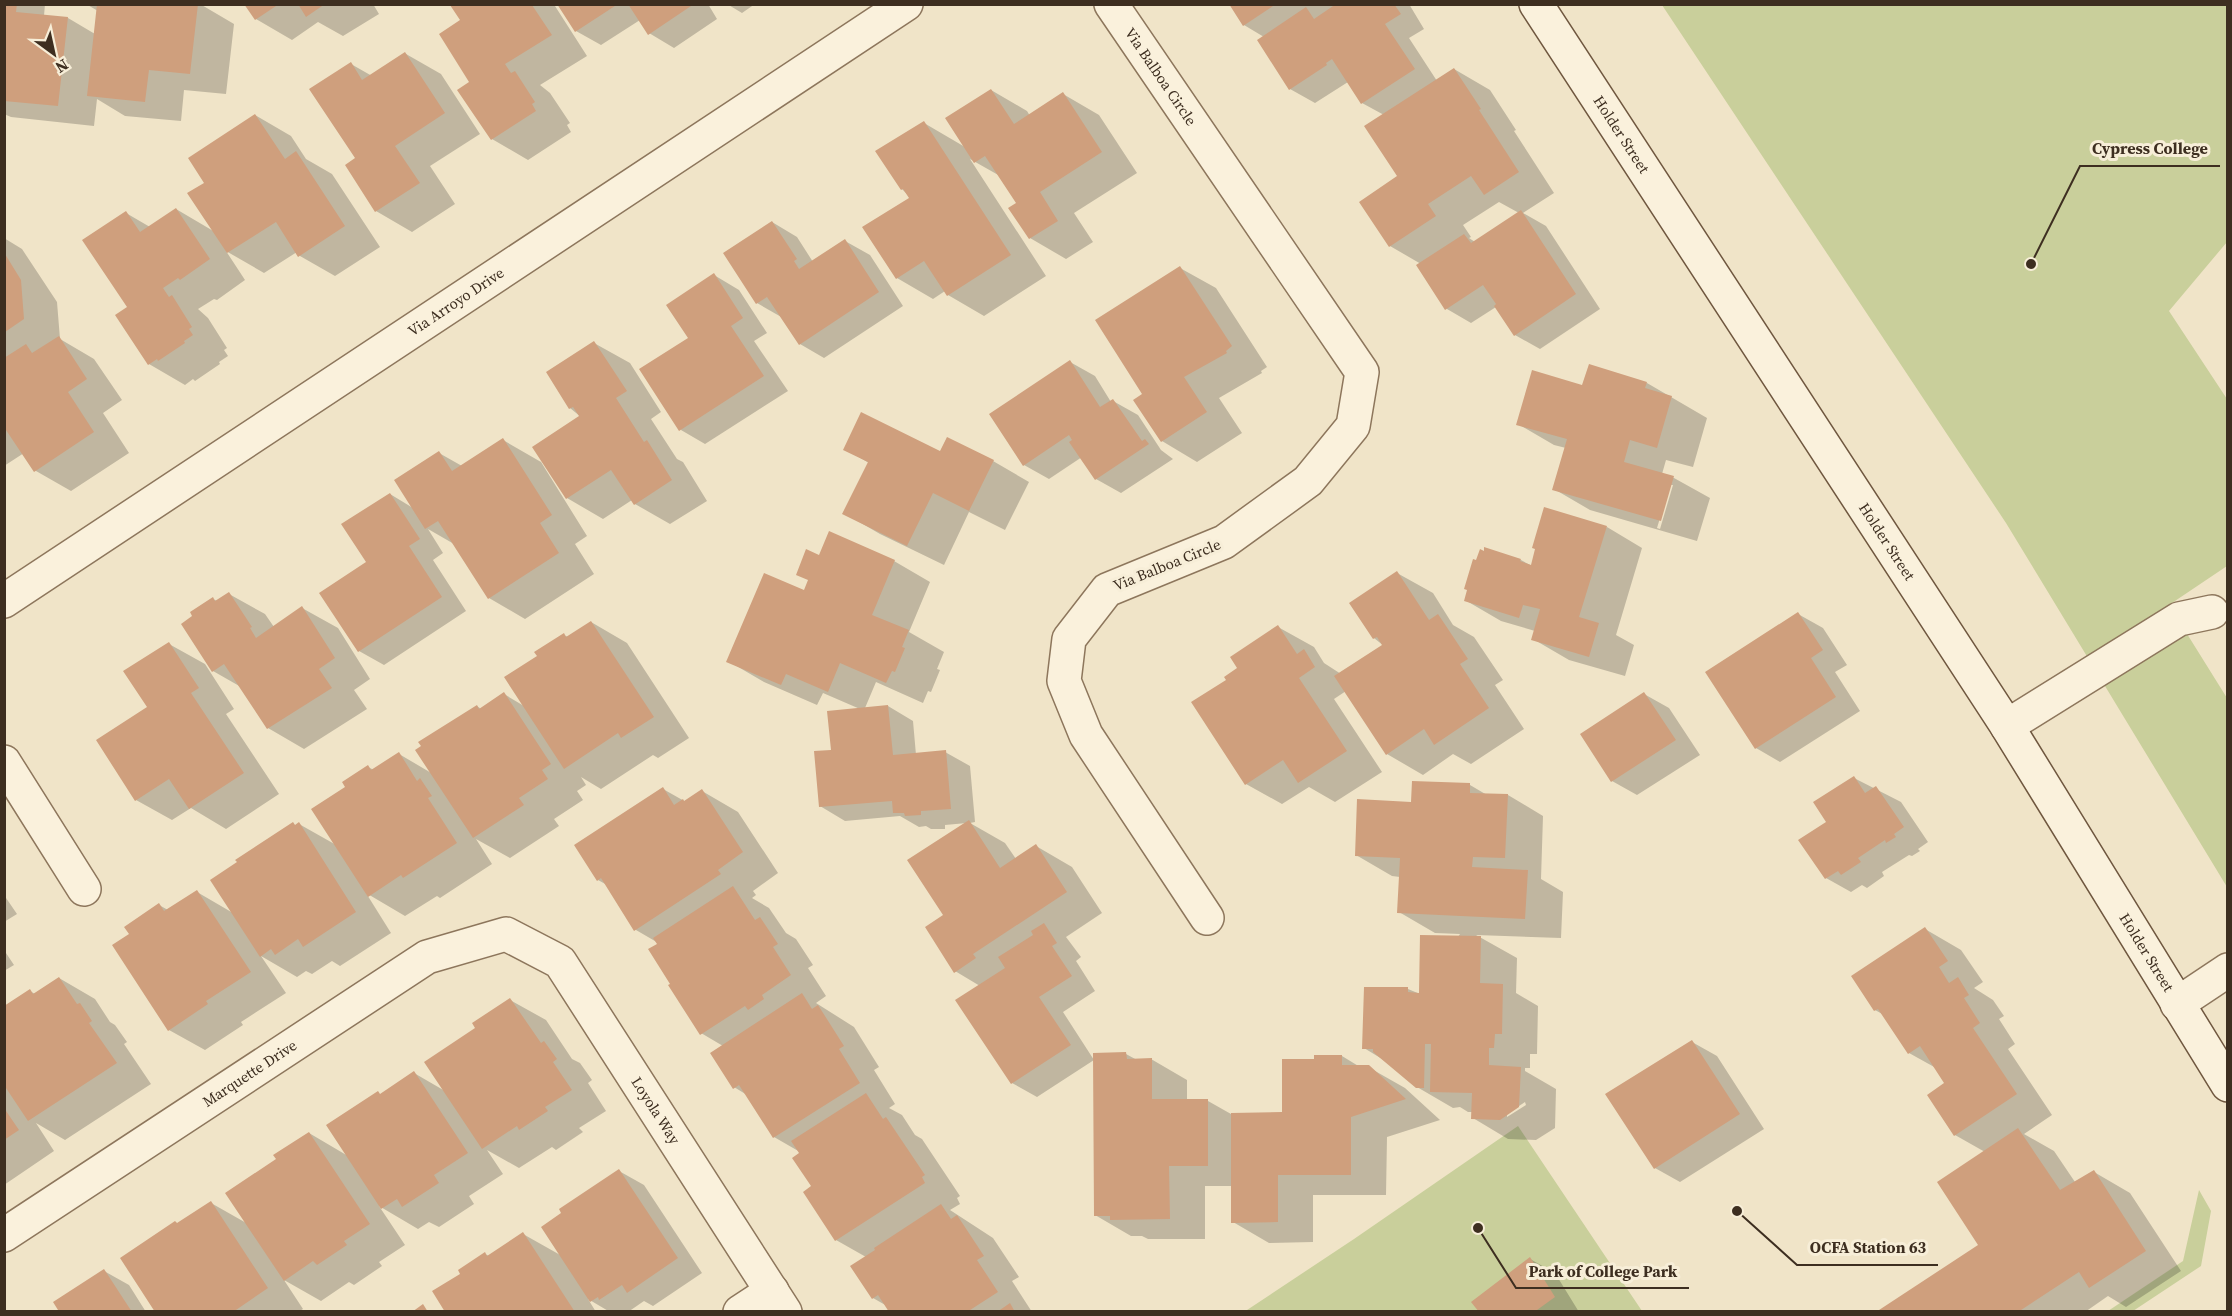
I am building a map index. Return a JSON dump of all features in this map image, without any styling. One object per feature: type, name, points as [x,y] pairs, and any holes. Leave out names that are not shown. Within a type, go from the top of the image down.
[{"type":"street","name":"Via Arroyo Drive","points":[[4,601],[906,4]]},
{"type":"street","name":"Via Balboa Circle","points":[[1111,4],[1362,372],[1353,426],[1308,481],[1224,542],[1107,590],[1069,639],[1064,681],[1086,735],[1208,918]]},
{"type":"street","name":"Holder Street","points":[[1536,4],[2007,726],[2228,1085]]},
{"type":"street","points":[[2007,726],[2179,619],[2212,612]]},
{"type":"street","points":[[4,762],[84,889]]},
{"type":"street","name":"Marquette Drive","points":[[4,1235],[427,957],[506,934]]},
{"type":"street","name":"Loyola Way","points":[[506,934],[560,962],[778,1301]]},
{"type":"street","points":[[2178,1004],[2228,970]]},
{"type":"street","points":[[740,1311],[778,1301]]},
{"type":"green space","points":[[1662,5],[2227,5],[2227,242],[2169,311],[2227,399],[2227,566],[2169,605],[2227,698],[2227,887],[2006,523]]},
{"type":"green space","points":[[1518,1126],[1642,1311],[1244,1312],[1354,1239]]},
{"type":"green space","points":[[2199,1190],[2211,1211],[2201,1266],[2133,1311],[2108,1311],[2183,1261]]},
{"type":"building","points":[[4,4],[17,4],[16,12],[68,17],[58,106],[4,101]]},
{"type":"building","points":[[97,4],[198,4],[190,74],[149,70],[145,102],[87,96]]},
{"type":"building","points":[[244,4],[279,4],[255,20]]},
{"type":"building","points":[[298,4],[325,4],[306,17]]},
{"type":"building","points":[[557,4],[618,4],[575,32]]},
{"type":"building","points":[[628,4],[694,4],[648,35]]},
{"type":"building","points":[[1229,4],[1276,4],[1243,26]]},
{"type":"building","points":[[1336,4],[1394,4],[1401,14],[1385,24],[1415,69],[1361,104],[1332,59],[1326,63],[1327,65],[1289,90],[1257,40],[1306,7],[1314,19]]},
{"type":"building","points":[[450,5],[532,5],[552,35],[505,64],[511,73],[515,71],[535,102],[532,104],[536,111],[491,140],[457,90],[469,82],[439,34],[460,20]]},
{"type":"building","points":[[405,52],[445,113],[395,146],[420,183],[375,212],[345,165],[355,158],[309,89],[351,62],[362,80]]},
{"type":"building","points":[[1454,68],[1519,172],[1484,195],[1471,176],[1428,204],[1436,216],[1389,247],[1359,202],[1397,176],[1364,126]]},
{"type":"building","points":[[991,89],[1014,124],[1063,92],[1102,152],[1040,192],[1058,221],[1029,239],[1008,208],[1016,203],[985,156],[974,163],[945,118]]},
{"type":"building","points":[[255,114],[285,159],[296,151],[345,226],[298,257],[276,222],[227,253],[187,193],[204,183],[188,158]]},
{"type":"building","points":[[924,121],[1011,255],[947,296],[924,261],[896,279],[862,227],[909,198],[875,151]]},
{"type":"building","points":[[176,208],[210,259],[180,280],[178,278],[163,288],[169,297],[172,295],[192,327],[189,329],[193,335],[158,361],[157,359],[148,365],[115,315],[127,307],[82,240],[126,211],[140,232]]},
{"type":"building","points":[[1521,210],[1576,294],[1514,336],[1483,285],[1445,310],[1416,265],[1464,234],[1471,243]]},
{"type":"building","points":[[772,221],[797,259],[794,261],[799,269],[845,239],[879,292],[799,345],[767,297],[756,304],[723,253]]},
{"type":"building","points":[[5,254],[21,280],[24,319],[5,332]]},
{"type":"building","points":[[1180,266],[1232,346],[1226,351],[1227,353],[1184,377],[1207,412],[1161,442],[1133,400],[1142,394],[1095,320]]},
{"type":"building","points":[[714,273],[743,318],[731,326],[764,376],[679,431],[639,369],[688,338],[666,305]]},
{"type":"building","points":[[59,336],[87,379],[68,392],[94,432],[34,472],[4,427],[4,358],[26,344],[32,353]]},
{"type":"building","points":[[594,341],[627,391],[616,398],[644,442],[647,440],[672,480],[634,505],[611,470],[566,499],[532,447],[579,416],[573,407],[569,409],[546,372]]},
{"type":"building","points":[[1070,360],[1100,407],[1113,399],[1142,441],[1145,439],[1149,444],[1095,480],[1069,442],[1072,440],[1069,435],[1023,466],[989,414]]},
{"type":"building","points":[[1589,364],[1647,382],[1645,388],[1672,396],[1657,448],[1630,440],[1624,462],[1674,476],[1661,521],[1552,490],[1567,439],[1516,425],[1532,370],[1582,385]]},
{"type":"building","points":[[861,412],[940,451],[947,437],[994,460],[969,511],[933,493],[907,546],[842,514],[868,462],[843,450]]},
{"type":"building","points":[[503,438],[552,515],[540,523],[559,553],[488,599],[438,521],[425,529],[394,480],[439,451],[452,471]]},
{"type":"building","points":[[390,493],[420,539],[409,546],[442,597],[358,652],[319,593],[366,562],[341,524]]},
{"type":"building","points":[[1544,507],[1607,526],[1579,617],[1599,623],[1589,657],[1531,640],[1540,609],[1523,605],[1519,618],[1464,601],[1467,590],[1464,589],[1473,559],[1476,560],[1480,549],[1484,551],[1484,547],[1521,559],[1520,561],[1531,565],[1535,549],[1532,548]]},
{"type":"building","points":[[829,531],[895,560],[872,615],[909,630],[902,647],[905,648],[895,672],[892,671],[886,683],[840,663],[828,692],[786,674],[781,685],[726,662],[764,573],[804,590],[808,580],[796,575],[806,549],[819,555]]},
{"type":"building","points":[[1397,571],[1429,620],[1438,614],[1468,659],[1460,664],[1489,708],[1434,745],[1424,729],[1386,755],[1334,676],[1382,645],[1377,637],[1373,639],[1349,603]]},
{"type":"building","points":[[229,592],[252,627],[250,628],[256,638],[302,606],[335,658],[319,669],[332,688],[267,729],[224,664],[212,672],[181,624],[192,616],[190,612],[213,597],[215,601]]},
{"type":"building","points":[[1798,612],[1823,650],[1811,658],[1836,697],[1755,749],[1705,672]]},
{"type":"building","points":[[591,621],[654,717],[621,738],[618,733],[564,769],[504,677],[537,656],[534,652],[564,633],[566,637]]},
{"type":"building","points":[[1278,625],[1297,654],[1304,649],[1315,667],[1299,678],[1347,751],[1298,783],[1283,760],[1245,785],[1191,702],[1226,680],[1224,677],[1237,668],[1230,657]]},
{"type":"building","points":[[169,642],[199,688],[191,693],[244,773],[189,809],[169,779],[135,801],[96,740],[147,707],[123,671]]},
{"type":"building","points":[[504,692],[551,764],[542,770],[548,779],[519,798],[524,805],[473,838],[415,750],[421,746],[418,742],[477,705],[479,709]]},
{"type":"building","points":[[1644,692],[1676,740],[1611,782],[1580,734]]},
{"type":"building","points":[[888,705],[893,755],[946,750],[951,809],[921,811],[921,815],[905,816],[904,813],[893,813],[892,801],[819,807],[814,751],[831,750],[827,711]]},
{"type":"building","points":[[399,752],[417,781],[420,778],[432,796],[428,798],[457,843],[403,878],[401,875],[368,897],[311,809],[345,787],[342,782],[368,765],[371,770]]},
{"type":"building","points":[[1854,776],[1865,793],[1876,786],[1904,827],[1894,834],[1896,837],[1886,843],[1885,840],[1858,858],[1861,862],[1841,875],[1838,871],[1825,879],[1798,840],[1826,822],[1813,802]]},
{"type":"building","points":[[1412,781],[1470,783],[1470,793],[1508,794],[1505,858],[1473,857],[1472,867],[1528,870],[1525,919],[1397,913],[1400,858],[1355,856],[1357,799],[1411,802]]},
{"type":"building","points":[[663,787],[674,805],[702,789],[743,852],[718,870],[721,874],[634,931],[601,878],[597,881],[574,845]]},
{"type":"building","points":[[969,820],[1000,868],[1036,844],[1067,892],[973,954],[976,958],[954,973],[925,927],[943,915],[907,860]]},
{"type":"building","points":[[293,822],[295,825],[299,822],[356,912],[303,947],[298,939],[275,955],[271,949],[260,957],[210,880],[237,862],[235,860]]},
{"type":"building","points":[[733,886],[755,920],[760,917],[778,944],[773,947],[791,975],[762,995],[764,999],[748,1010],[745,1006],[700,1035],[648,949],[657,944],[653,938]]},
{"type":"building","points":[[197,890],[251,972],[206,1001],[208,1004],[168,1031],[112,945],[129,934],[124,927],[159,903],[164,911]]},
{"type":"building","points":[[1044,923],[1057,943],[1052,946],[1072,976],[1039,997],[1071,1045],[1011,1084],[955,1000],[1005,968],[998,957],[1033,935],[1031,931]]},
{"type":"building","points":[[1925,927],[1948,961],[1939,967],[1949,983],[1958,977],[1969,995],[1964,998],[1980,1023],[1973,1028],[2017,1094],[1954,1136],[1927,1095],[1944,1083],[1920,1046],[1908,1054],[1878,1009],[1874,1011],[1851,976]]},
{"type":"building","points":[[1420,935],[1481,936],[1480,983],[1503,984],[1502,1034],[1495,1034],[1494,1048],[1489,1048],[1489,1065],[1521,1067],[1519,1107],[1500,1120],[1471,1119],[1472,1093],[1430,1092],[1431,1044],[1425,1044],[1424,1088],[1416,1088],[1373,1052],[1373,1049],[1362,1049],[1364,987],[1408,987],[1408,992],[1419,993]]},
{"type":"building","points":[[59,977],[77,1004],[80,1003],[92,1021],[89,1023],[117,1063],[28,1121],[4,1085],[4,1006],[30,989],[33,994]]},
{"type":"building","points":[[802,993],[812,1009],[818,1005],[844,1046],[839,1049],[860,1083],[773,1138],[739,1085],[733,1089],[710,1053]]},
{"type":"building","points":[[510,998],[541,1043],[544,1041],[557,1059],[553,1062],[572,1090],[545,1107],[548,1111],[519,1130],[517,1126],[482,1149],[424,1062],[475,1028],[472,1023]]},
{"type":"building","points":[[1692,1040],[1740,1114],[1654,1169],[1605,1094]]},
{"type":"building","points":[[1126,1052],[1127,1059],[1152,1058],[1152,1099],[1208,1099],[1208,1166],[1169,1166],[1170,1219],[1110,1220],[1110,1216],[1094,1216],[1093,1053]]},
{"type":"building","points":[[1314,1055],[1342,1055],[1342,1065],[1369,1065],[1406,1099],[1351,1117],[1351,1175],[1278,1175],[1278,1222],[1231,1223],[1231,1113],[1282,1112],[1282,1059],[1314,1059]]},
{"type":"building","points":[[414,1071],[468,1153],[434,1175],[439,1183],[402,1207],[397,1199],[381,1209],[326,1125],[378,1091],[380,1094]]},
{"type":"building","points":[[866,1093],[883,1119],[886,1117],[925,1175],[922,1177],[925,1183],[835,1241],[803,1192],[811,1186],[792,1158],[799,1153],[791,1141]]},
{"type":"building","points":[[4,1108],[19,1130],[4,1140]]},
{"type":"building","points":[[2018,1128],[2060,1190],[2094,1170],[2146,1251],[2089,1288],[2079,1272],[2018,1312],[1876,1312],[1978,1245],[1937,1182]]},
{"type":"building","points":[[309,1132],[370,1224],[344,1241],[347,1245],[317,1265],[313,1261],[284,1281],[225,1193],[276,1159],[273,1155]]},
{"type":"building","points":[[619,1169],[678,1258],[627,1293],[622,1285],[599,1300],[598,1297],[590,1302],[541,1227],[561,1213],[559,1209]]},
{"type":"building","points":[[211,1201],[268,1288],[233,1312],[155,1312],[120,1258],[175,1221],[177,1223]]},
{"type":"building","points":[[941,1204],[951,1219],[957,1215],[984,1256],[977,1260],[998,1292],[967,1312],[889,1312],[878,1295],[872,1299],[850,1266]]},
{"type":"building","points":[[523,1232],[575,1312],[445,1312],[432,1291],[460,1274],[458,1270],[485,1252],[487,1256]]},
{"type":"building","points":[[1530,1257],[1555,1297],[1537,1310],[1538,1312],[1479,1312],[1471,1302]]},
{"type":"building","points":[[104,1269],[132,1312],[55,1312],[58,1310],[53,1302]]},
{"type":"building","points":[[1010,1303],[1015,1312],[997,1312]]},
{"type":"building","points":[[423,1304],[428,1312],[412,1312]]},
{"type":"place","name":"Cypress College","points":[[2031,264]]},
{"type":"place","name":"OCFA Station 63","points":[[1737,1211]]},
{"type":"place","name":"Park of College Park","points":[[1478,1228]]}]
